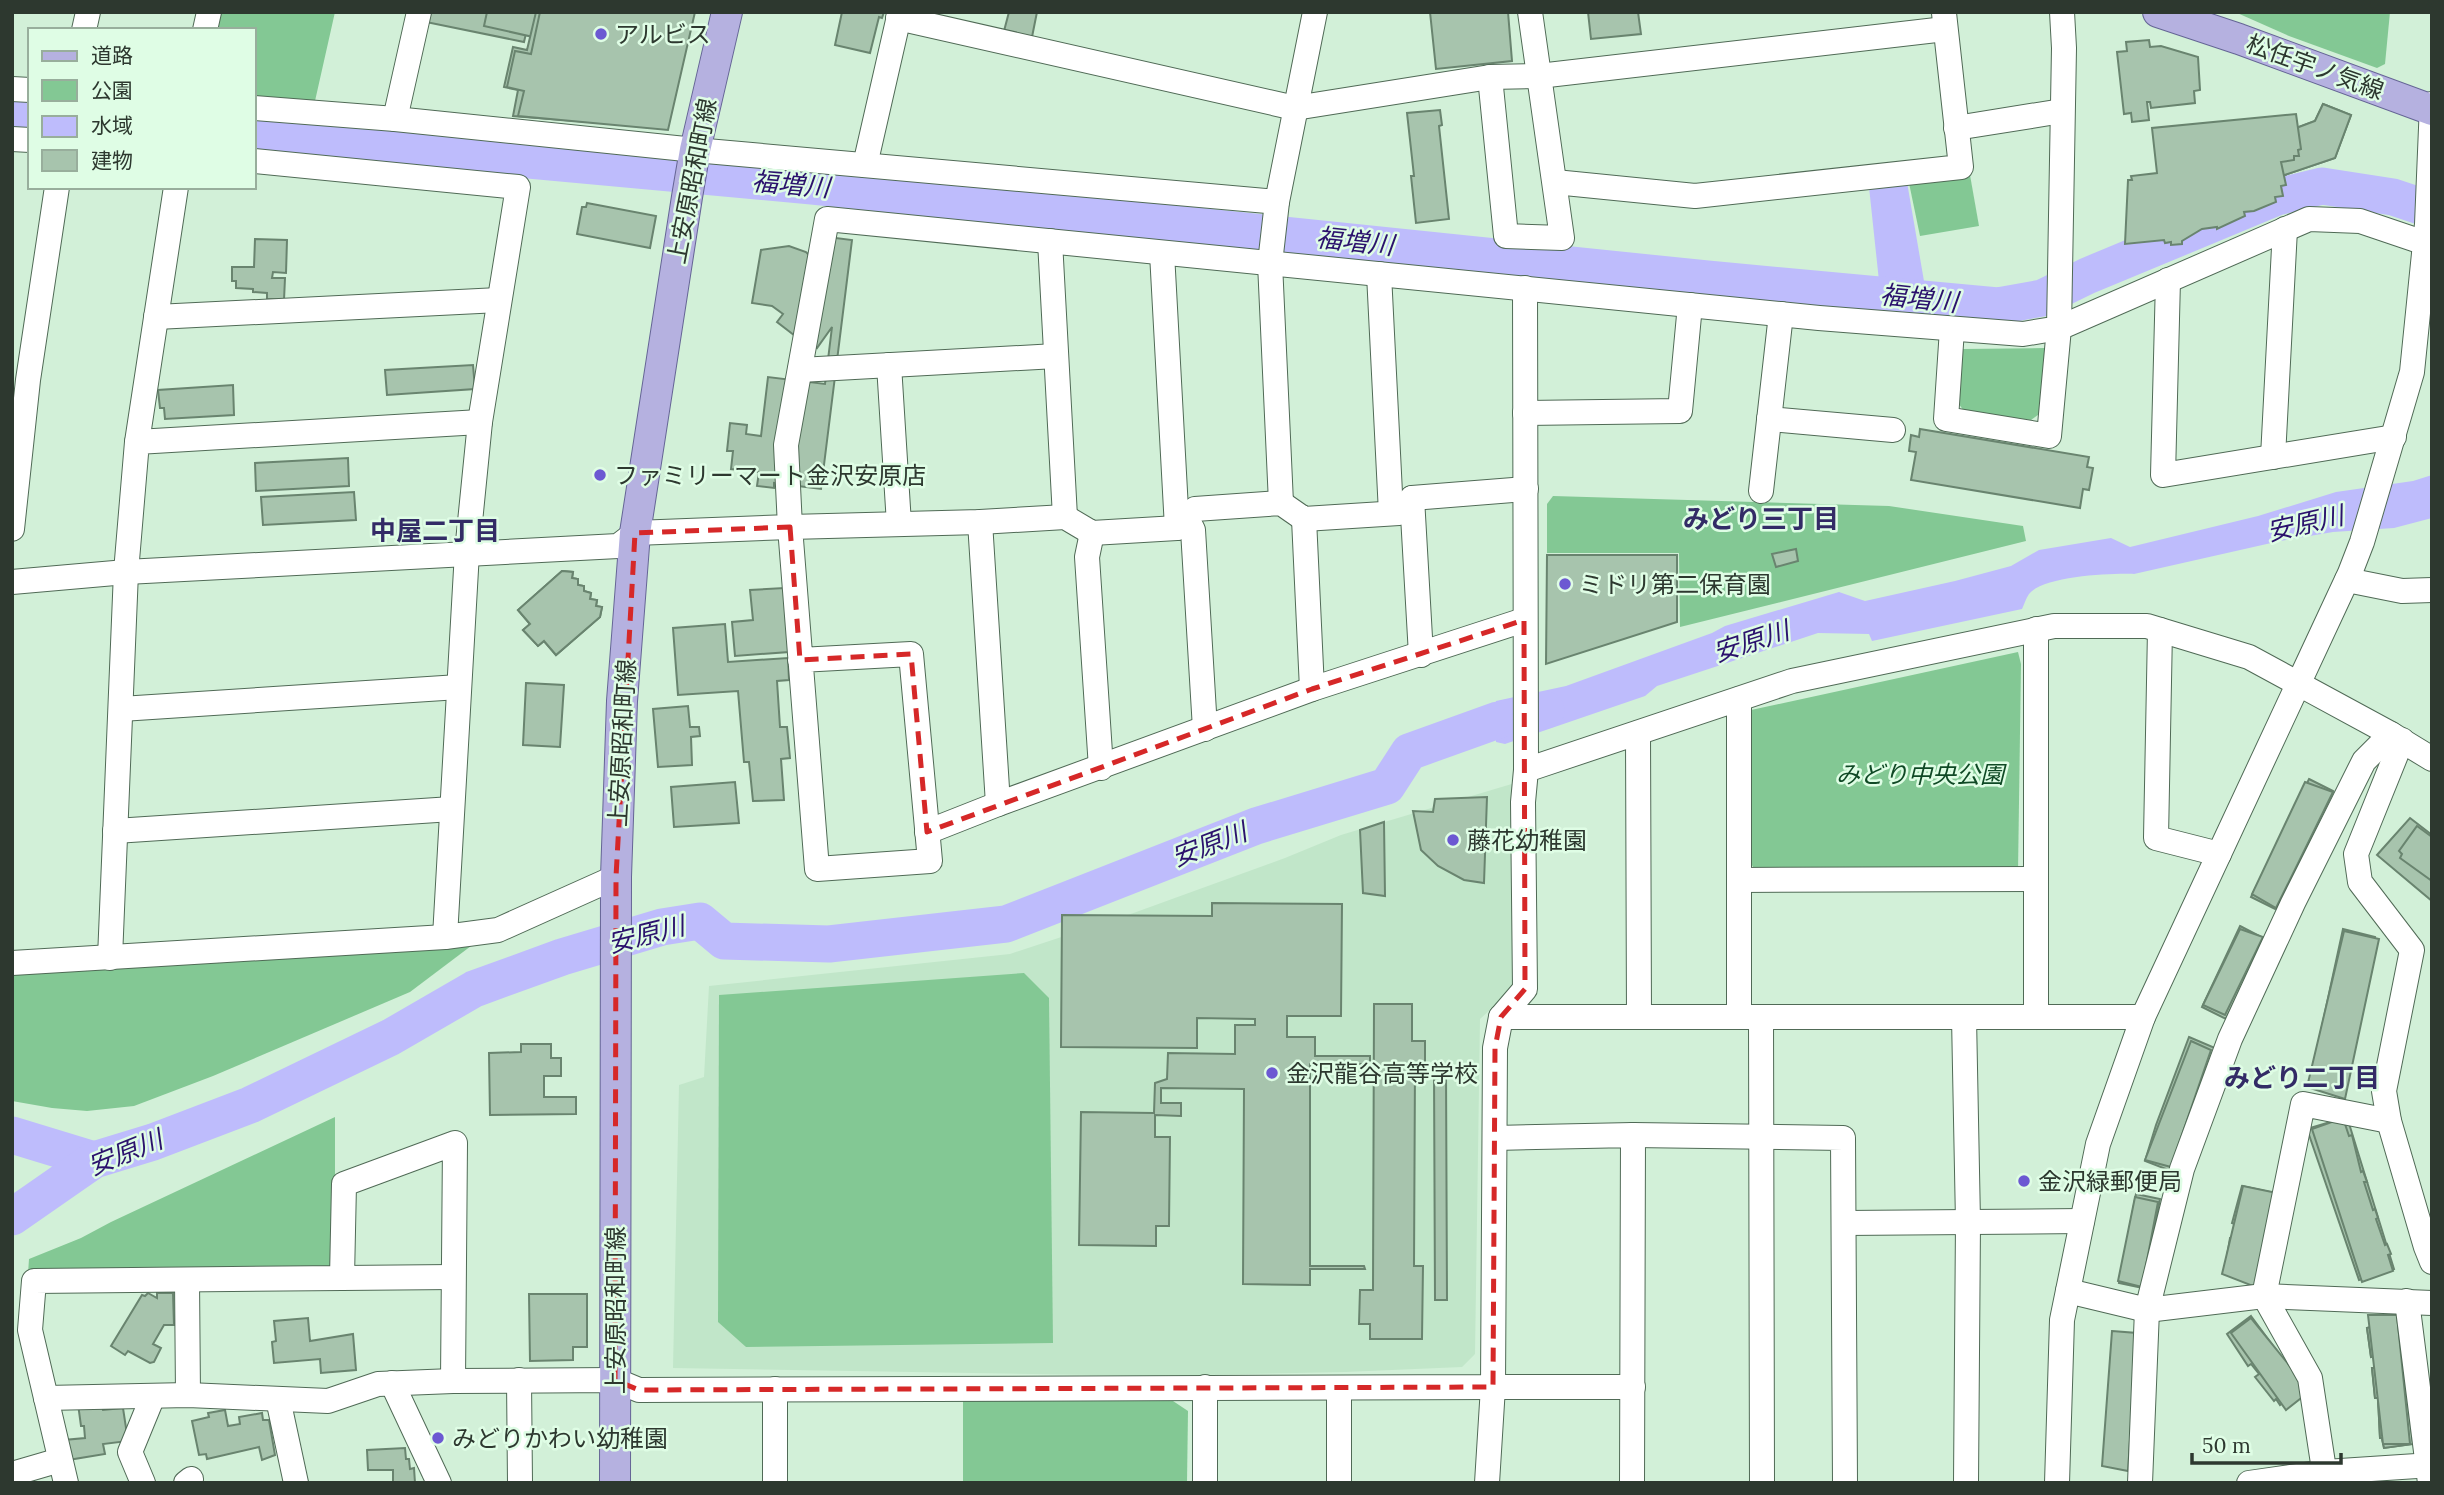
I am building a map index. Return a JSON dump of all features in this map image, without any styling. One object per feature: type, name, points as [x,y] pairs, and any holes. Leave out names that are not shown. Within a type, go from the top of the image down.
[{"type":"main road","name":"上安原昭和町線","points":[[615,1483],[616,877],[622,701],[635,533],[694,154],[727,12]]},
{"type":"main road","name":"松任宇ノ気線","points":[[2158,12],[2432,110]]},
{"type":"street","points":[[395,119],[419,12]]},
{"type":"street","points":[[1281,503],[1271,256],[1276,209],[1315,12]]},
{"type":"street","points":[[1490,77],[1506,236],[1562,238],[1530,12]]},
{"type":"street","points":[[1952,329],[1946,419],[2049,436],[2059,320],[2064,48],[2062,12]]},
{"type":"street","points":[[864,165],[899,15],[1295,108],[1490,77],[1539,76],[1944,20],[1961,167],[1695,196],[1555,182]]},
{"type":"street","points":[[2057,1483],[2062,1320],[2098,1144],[2143,1017],[2347,580],[2362,542],[2412,372],[2426,234],[2432,104]]},
{"type":"street","points":[[256,108],[395,119],[694,154],[864,165],[1276,209]]},
{"type":"street","points":[[1956,128],[2062,111]]},
{"type":"street","points":[[256,161],[518,187],[480,422],[467,552],[445,937]]},
{"type":"street","points":[[12,529],[29,380],[57,189]]},
{"type":"street","points":[[110,958],[126,572],[137,442],[176,189]]},
{"type":"street","points":[[800,660],[911,654],[930,861],[817,869],[800,660],[790,527],[786,446],[827,219],[1162,253],[1271,256],[1379,274],[1781,314],[2023,334],[2168,281],[2309,219],[2360,221],[2426,234]]},
{"type":"street","points":[[2273,457],[2285,229]]},
{"type":"street","points":[[1049,241],[1065,517]]},
{"type":"street","points":[[1162,253],[1182,523]]},
{"type":"street","points":[[1379,274],[1391,513]]},
{"type":"street","points":[[2168,281],[2162,475],[2394,436]]},
{"type":"street","points":[[1487,1483],[1493,1387],[1495,1048],[1501,1017],[1525,989],[1525,288]]},
{"type":"street","points":[[156,317],[499,300]]},
{"type":"street","points":[[1525,413],[1680,411],[1690,305]]},
{"type":"street","points":[[1762,491],[1781,314]]},
{"type":"street","points":[[800,370],[1056,355]]},
{"type":"street","points":[[890,365],[900,524]]},
{"type":"street","points":[[1769,419],[1893,430]]},
{"type":"street","points":[[137,442],[480,422]]},
{"type":"street","points":[[1182,523],[1195,509],[1281,503],[1304,519],[1399,513],[1412,498],[1526,489]]},
{"type":"street","points":[[1412,498],[1421,655]]},
{"type":"street","points":[[12,582],[126,572],[618,546],[635,533],[1065,517],[1093,533],[1182,523],[1193,530],[1205,729]]},
{"type":"street","points":[[1304,519],[1312,689]]},
{"type":"street","points":[[980,522],[998,804]]},
{"type":"street","points":[[1093,533],[1087,557],[1101,768]]},
{"type":"street","points":[[2347,580],[2402,591],[2432,590]]},
{"type":"street","points":[[927,832],[1312,689],[1524,620]]},
{"type":"street","points":[[1526,762],[1638,733],[1797,680],[2036,629],[2068,626],[2147,626],[2249,657],[2397,737],[2432,760]]},
{"type":"street","points":[[2036,629],[2036,1017]]},
{"type":"street","points":[[2160,630],[2156,838],[2219,854]]},
{"type":"street","points":[[121,709],[459,687]]},
{"type":"street","points":[[1739,699],[1739,880],[1762,1137],[1762,1483]]},
{"type":"street","points":[[1638,733],[1639,1017]]},
{"type":"street","points":[[2397,737],[2356,854],[2360,883],[2412,950],[2385,1091],[2389,1121],[2432,1262]]},
{"type":"street","points":[[2140,1483],[2147,1310],[2182,1169],[2230,1040],[2293,903],[2364,761],[2397,737]]},
{"type":"street","points":[[115,831],[452,809]]},
{"type":"street","points":[[12,963],[445,937],[498,930],[616,877]]},
{"type":"street","points":[[1739,880],[2036,879]]},
{"type":"street","points":[[1501,1017],[2143,1017]]},
{"type":"street","points":[[1964,1017],[1968,1222],[1966,1483]]},
{"type":"street","points":[[2325,1478],[2310,1378],[2264,1296],[2303,1104],[2389,1121]]},
{"type":"street","points":[[1495,1138],[1633,1135],[1843,1138],[1845,1483]]},
{"type":"street","points":[[1632,1483],[1633,1135]]},
{"type":"street","points":[[342,1278],[344,1184],[456,1143],[453,1381]]},
{"type":"street","points":[[1843,1223],[2082,1221]]},
{"type":"street","points":[[12,1474],[63,1472],[30,1330],[34,1281],[453,1278]]},
{"type":"street","points":[[187,1280],[188,1395]]},
{"type":"street","points":[[2068,1291],[2147,1310],[2264,1296],[2420,1302],[2430,1471],[2249,1483]]},
{"type":"street","points":[[519,1380],[520,1483]]},
{"type":"street","points":[[46,1398],[188,1395],[328,1401],[378,1384],[519,1380],[615,1380],[639,1390],[1633,1387]]},
{"type":"street","points":[[392,1383],[439,1483]]},
{"type":"street","points":[[1205,1387],[1205,1483]]},
{"type":"street","points":[[1339,1388],[1339,1483]]},
{"type":"street","points":[[775,1389],[775,1483]]},
{"type":"street","points":[[143,1483],[130,1452],[153,1396]]},
{"type":"street","points":[[278,1399],[296,1483]]},
{"type":"highlighted area","points":[[790,527],[800,660],[911,654],[927,832],[1312,689],[1524,620],[1525,989],[1501,1017],[1495,1048],[1493,1387],[639,1390],[615,1380],[616,877],[635,533]]},
{"type":"shaded area","points":[[1515,783],[1516,986],[1480,1019],[1475,1354],[1462,1367],[1158,1376],[673,1368],[679,1085],[704,1077],[709,986],[1010,954],[1128,915],[1341,835]]},
{"type":"green space","points":[[220,12],[335,12],[315,101],[256,98],[256,28],[216,28]]},
{"type":"green space","points":[[2235,12],[2390,12],[2385,64],[2377,68],[2289,36]]},
{"type":"green space","points":[[1970,175],[1979,226],[1920,236],[1909,183]]},
{"type":"green space","points":[[2045,348],[2042,412],[2031,420],[1964,411],[1958,403],[1962,349]]},
{"type":"green space","points":[[1553,496],[1889,506],[2023,526],[2026,541],[1680,627],[1679,553],[1547,553],[1547,504]]},
{"type":"green space","name":"みどり中央公園","points":[[2018,652],[2021,664],[2018,872],[1756,871],[1749,861],[1751,710]]},
{"type":"green space","points":[[471,946],[410,992],[213,1076],[134,1106],[87,1111],[12,1101],[12,975]]},
{"type":"green space","points":[[1024,973],[1049,998],[1053,1343],[746,1347],[718,1322],[719,995]]},
{"type":"green space","points":[[335,1117],[335,1267],[28,1274],[29,1259],[81,1238]]},
{"type":"green space","points":[[963,1401],[1173,1401],[1188,1411],[1187,1483],[963,1483]]},
{"type":"water","points":[[1907,182],[1925,287],[1879,281],[1869,187]]},
{"type":"water","points":[[2432,475],[2432,518],[2394,528],[2333,532],[2280,541],[2134,574],[2063,579],[2037,588],[2029,594],[2022,609],[1872,641],[1869,634],[1818,633],[1657,686],[1645,696],[1505,744],[1496,742],[1496,701],[1566,686],[1725,626],[1839,592],[1865,601],[2011,566],[2039,550],[2111,538],[2130,547],[2258,516],[2336,492],[2413,481]]},
{"type":"building","points":[[428,12],[531,12],[524,42],[426,22]]},
{"type":"building","points":[[487,12],[590,12],[582,48],[484,26]]},
{"type":"building","points":[[536,12],[691,12],[666,128],[513,116],[518,90],[504,87],[513,47],[527,50]]},
{"type":"building","points":[[540,12],[695,12],[668,130],[518,116],[524,91],[507,87],[515,51],[531,54]]},
{"type":"building","points":[[842,12],[884,12],[882,18],[879,17],[870,53],[835,45]]},
{"type":"building","points":[[1009,12],[1037,12],[1032,37],[1004,31]]},
{"type":"building","points":[[1430,12],[1508,12],[1512,61],[1436,69]]},
{"type":"building","points":[[1588,12],[1638,12],[1641,34],[1591,39]]},
{"type":"building","points":[[2149,40],[2150,47],[2161,46],[2198,57],[2200,90],[2194,91],[2195,103],[2151,108],[2150,102],[2147,102],[2149,120],[2132,122],[2131,113],[2124,114],[2117,52],[2127,51],[2126,42]]},
{"type":"building","points":[[2323,104],[2351,115],[2335,158],[2258,184],[2246,147],[2315,121]]},
{"type":"building","points":[[2323,104],[2351,115],[2335,158],[2258,184],[2246,147],[2315,121]]},
{"type":"building","points":[[1440,110],[1442,125],[1439,126],[1449,219],[1416,223],[1407,113]]},
{"type":"building","points":[[2296,114],[2301,149],[2298,150],[2299,156],[2294,156],[2294,160],[2281,162],[2286,185],[2281,186],[2283,196],[2275,197],[2276,202],[2244,212],[2245,216],[2217,229],[2202,229],[2182,241],[2182,244],[2171,245],[2171,242],[2165,243],[2164,240],[2125,244],[2128,180],[2132,180],[2131,176],[2157,173],[2152,128]]},
{"type":"building","points":[[587,203],[656,216],[650,248],[577,234],[582,207],[586,207]]},
{"type":"building","points":[[820,236],[852,240],[821,489],[774,483],[774,488],[757,486],[759,472],[731,469],[733,451],[727,451],[730,423],[747,425],[746,434],[761,436],[768,377],[825,384],[832,327],[817,348],[801,337],[799,339],[777,322],[783,314],[772,306],[752,303],[761,250],[789,246],[810,256]]},
{"type":"building","points":[[255,239],[287,240],[286,273],[273,272],[272,278],[285,278],[284,300],[267,299],[267,293],[253,292],[253,289],[236,288],[236,281],[232,281],[232,267],[254,267]]},
{"type":"building","points":[[473,365],[475,389],[387,395],[385,370]]},
{"type":"building","points":[[233,385],[234,415],[165,419],[164,408],[160,408],[158,390]]},
{"type":"building","points":[[1920,429],[2089,457],[2087,467],[2093,468],[2089,490],[2083,489],[2080,508],[1911,480],[1916,452],[1909,451],[1911,435],[1919,437]]},
{"type":"building","points":[[348,458],[349,486],[256,491],[255,463]]},
{"type":"building","points":[[354,492],[356,520],[263,525],[261,497]]},
{"type":"building","points":[[1796,549],[1798,561],[1776,567],[1772,554]]},
{"type":"building","points":[[1547,555],[1677,555],[1677,622],[1546,664]]},
{"type":"building","points":[[562,571],[573,572],[572,578],[578,579],[578,585],[584,586],[584,591],[591,593],[590,599],[597,600],[596,606],[602,607],[600,617],[556,655],[544,641],[538,646],[523,630],[530,624],[518,610]]},
{"type":"building","points":[[562,571],[573,572],[572,578],[578,579],[578,585],[584,586],[584,591],[591,593],[590,599],[597,600],[596,606],[602,607],[600,617],[556,655],[544,641],[538,646],[523,630],[530,624],[518,610]]},
{"type":"building","points":[[784,588],[789,652],[735,656],[732,622],[753,620],[750,590]]},
{"type":"building","points":[[725,624],[728,662],[788,658],[789,680],[777,681],[780,727],[787,727],[790,758],[781,759],[784,800],[753,801],[749,762],[744,762],[738,691],[678,695],[673,628]]},
{"type":"building","points":[[526,683],[564,685],[560,747],[523,745]]},
{"type":"building","points":[[688,706],[690,727],[699,727],[700,736],[691,737],[692,765],[658,767],[653,709]]},
{"type":"building","points":[[2309,779],[2333,791],[2275,909],[2251,897]]},
{"type":"building","points":[[735,782],[739,823],[674,827],[671,787]]},
{"type":"building","points":[[2305,782],[2333,792],[2276,908],[2252,894]]},
{"type":"building","points":[[1487,797],[1484,883],[1464,880],[1438,866],[1421,850],[1413,811],[1433,812],[1435,799]]},
{"type":"building","points":[[2410,818],[2432,835],[2432,901],[2377,855]]},
{"type":"building","points":[[1384,822],[1385,896],[1363,893],[1360,830]]},
{"type":"building","points":[[2417,826],[2432,837],[2432,881],[2400,858],[2402,854],[2399,851]]},
{"type":"building","points":[[1212,903],[1342,904],[1341,1016],[1287,1016],[1287,1037],[1315,1037],[1315,1056],[1370,1056],[1370,1064],[1310,1064],[1310,1266],[1364,1266],[1365,1269],[1310,1269],[1310,1285],[1243,1284],[1244,1089],[1161,1088],[1161,1103],[1181,1103],[1181,1116],[1155,1115],[1155,1137],[1170,1137],[1169,1226],[1156,1226],[1156,1246],[1079,1245],[1081,1112],[1154,1113],[1155,1083],[1167,1079],[1168,1053],[1235,1054],[1235,1025],[1255,1025],[1255,1019],[1197,1018],[1197,1048],[1061,1047],[1062,915],[1212,916]]},
{"type":"building","points":[[2240,926],[2265,939],[2226,1019],[2202,1007]]},
{"type":"building","points":[[2240,929],[2263,937],[2225,1015],[2203,1005]]},
{"type":"building","points":[[2343,929],[2375,937],[2356,1039],[2353,1039],[2347,1066],[2350,1067],[2341,1093],[2309,1086]]},
{"type":"building","points":[[2344,931],[2379,939],[2345,1099],[2307,1087]]},
{"type":"building","points":[[1374,1004],[1412,1004],[1412,1041],[1425,1041],[1425,1064],[1415,1064],[1414,1266],[1423,1266],[1422,1339],[1370,1339],[1370,1324],[1359,1324],[1360,1290],[1373,1290]]},
{"type":"building","points":[[2189,1037],[2215,1048],[2171,1171],[2145,1161]]},
{"type":"building","points":[[2191,1041],[2211,1050],[2171,1167],[2145,1160]]},
{"type":"building","points":[[521,1044],[551,1044],[551,1058],[561,1058],[561,1076],[544,1076],[544,1097],[576,1097],[576,1114],[490,1115],[489,1053],[521,1052]]},
{"type":"building","points":[[1434,1070],[1446,1070],[1447,1300],[1435,1300]]},
{"type":"building","points":[[2347,1117],[2394,1269],[2359,1280],[2307,1129]]},
{"type":"building","points":[[2343,1118],[2349,1136],[2352,1135],[2373,1210],[2375,1209],[2385,1245],[2387,1244],[2391,1254],[2388,1255],[2393,1271],[2362,1282],[2312,1129]]},
{"type":"building","points":[[2242,1186],[2270,1192],[2252,1280],[2224,1274],[2235,1224],[2232,1223]]},
{"type":"building","points":[[2243,1186],[2277,1193],[2258,1288],[2222,1274]]},
{"type":"building","points":[[2136,1194],[2160,1199],[2143,1288],[2119,1283]]},
{"type":"building","points":[[2135,1197],[2158,1202],[2142,1287],[2118,1281]]},
{"type":"building","points":[[148,1293],[157,1298],[157,1293],[173,1293],[174,1325],[164,1325],[153,1344],[161,1348],[154,1362],[150,1363],[128,1351],[125,1355],[111,1346],[142,1295]]},
{"type":"building","points":[[529,1294],[587,1294],[587,1347],[573,1347],[573,1360],[530,1361]]},
{"type":"building","points":[[2397,1314],[2413,1444],[2384,1448],[2380,1438],[2378,1398],[2375,1398],[2372,1368],[2375,1368],[2374,1356],[2371,1357],[2367,1328],[2371,1327],[2370,1317]]},
{"type":"building","points":[[2397,1314],[2413,1444],[2384,1448],[2380,1438],[2378,1398],[2375,1398],[2372,1368],[2375,1368],[2374,1356],[2371,1357],[2367,1328],[2371,1327],[2370,1317]]},
{"type":"building","points":[[2368,1315],[2397,1315],[2410,1444],[2383,1444]]},
{"type":"building","points":[[2251,1316],[2304,1388],[2280,1405],[2255,1377],[2259,1374],[2251,1364],[2248,1366],[2227,1334]]},
{"type":"building","points":[[308,1318],[310,1341],[353,1334],[356,1370],[321,1373],[320,1359],[274,1363],[274,1321]]},
{"type":"building","points":[[2251,1318],[2310,1391],[2286,1410],[2231,1333]]},
{"type":"building","points":[[2112,1331],[2137,1333],[2128,1471],[2102,1466]]},
{"type":"building","points":[[101,1402],[103,1410],[123,1408],[128,1441],[103,1444],[105,1454],[68,1460],[64,1440],[85,1438],[78,1404]]},
{"type":"building","points":[[225,1410],[228,1426],[240,1424],[239,1417],[262,1413],[263,1420],[269,1420],[275,1455],[262,1460],[259,1447],[207,1459],[206,1454],[199,1455],[192,1421],[209,1417],[208,1413]]},
{"type":"building","points":[[405,1448],[410,1469],[414,1468],[415,1483],[393,1483],[393,1470],[368,1470],[367,1450]]},
{"type":"waterway","name":"福増川","points":[[12,114],[28,115]]},
{"type":"waterway","name":"福増川","points":[[256,135],[812,186],[1707,279],[1998,306],[2042,298],[2087,276],[2277,197],[2322,186],[2393,197],[2432,210]]},
{"type":"waterway","name":"安原川","points":[[12,1217],[94,1160],[153,1142],[250,1105],[391,1037],[474,989],[562,957],[662,927],[700,921],[724,941],[829,944],[1006,924],[1256,826],[1387,786],[1409,752],[1498,720],[1546,710]]},
{"type":"waterway","points":[[12,1135],[94,1160]]},
{"type":"place","name":"アルビス","points":[[601,34]]},
{"type":"place","name":"ファミリーマート金沢安原店","points":[[600,475]]},
{"type":"place","name":"ミドリ第二保育園","points":[[1565,584]]},
{"type":"place","name":"藤花幼稚園","points":[[1453,840]]},
{"type":"place","name":"金沢龍谷高等学校","points":[[1272,1073]]},
{"type":"place","name":"金沢緑郵便局","points":[[2024,1181]]},
{"type":"place","name":"みどりかわい幼稚園","points":[[438,1438]]},
{"type":"district","name":"みどり三丁目","points":[[1761,518]]},
{"type":"district","name":"中屋二丁目","points":[[435,530]]},
{"type":"district","name":"みどり二丁目","points":[[2302,1077]]}]
